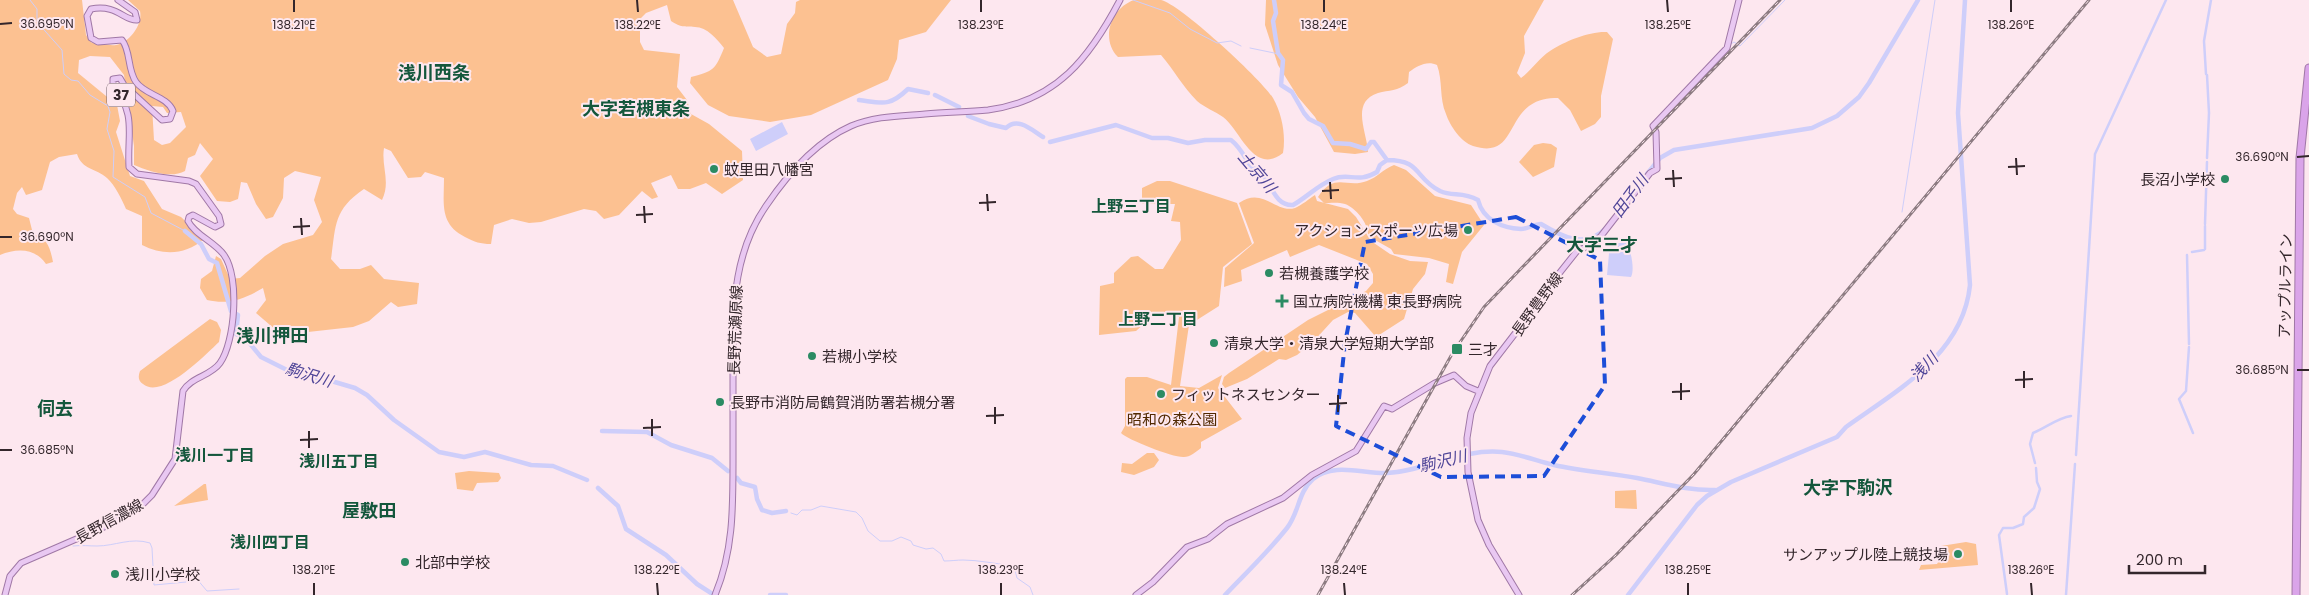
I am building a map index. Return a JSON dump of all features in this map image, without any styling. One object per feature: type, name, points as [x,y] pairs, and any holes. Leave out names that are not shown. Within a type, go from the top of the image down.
[{"type":"highway","name":"アップルライン","points":[[2296,595],[2300,158],[2309,68]]},
{"type":"main road","name":"長野信濃線","points":[[3,592],[10,576],[21,563],[104,527],[143,504],[152,495],[176,459],[184,391],[188,385],[218,366],[222,360],[233,316],[234,284],[228,261],[222,252],[189,222],[189,217],[193,215],[215,227],[221,224],[219,216],[198,186],[189,181],[137,174],[129,167],[131,141],[129,120],[124,99],[113,84],[113,79],[120,78],[124,85],[162,120],[170,119],[173,111],[167,103],[137,84],[128,65],[125,44],[122,40],[98,42],[92,38],[87,16],[92,9],[110,8],[130,20],[137,20],[134,11],[118,0]]},
{"type":"main road","name":"長野豊野線","points":[[1519,595],[1481,530],[1469,482],[1468,428],[1478,391],[1490,366],[1527,318],[1554,278],[1577,251],[1593,244],[1602,236],[1650,173],[1657,169],[1656,132],[1653,126],[1727,48],[1739,0]]},
{"type":"main road","name":"長野荒瀬原線","points":[[715,595],[727,561],[732,524],[734,290],[743,253],[765,207],[779,188],[817,148],[850,126],[882,117],[997,108],[1028,99],[1047,89],[1078,66],[1090,52],[1119,2]]},
{"type":"main road","points":[[1136,595],[1187,547],[1208,539],[1227,524],[1283,498],[1312,475],[1356,451],[1384,406],[1392,409],[1435,383],[1454,375],[1466,386],[1478,391]]},
{"type":"highlighted area","points":[[1516,217],[1600,260],[1605,385],[1544,476],[1441,477],[1336,426],[1345,343],[1365,242]]},
{"type":"green space","points":[[0,0],[82,0],[86,35],[92,43],[116,45],[131,36],[139,21],[140,11],[128,0],[733,0],[753,47],[767,57],[781,54],[787,24],[795,13],[796,2],[800,0],[951,0],[926,32],[899,40],[897,59],[888,80],[811,115],[770,122],[729,116],[708,105],[690,83],[691,77],[705,73],[713,68],[724,48],[708,31],[680,26],[671,21],[667,5],[646,13],[640,19],[640,42],[644,50],[680,54],[677,87],[687,100],[691,114],[709,124],[742,151],[743,180],[722,194],[706,183],[690,189],[678,189],[671,175],[651,183],[658,197],[652,199],[642,191],[619,215],[604,219],[596,211],[584,209],[541,222],[529,223],[512,219],[494,225],[491,244],[484,244],[465,237],[451,226],[445,212],[444,178],[425,172],[421,177],[408,178],[391,151],[384,148],[386,187],[382,200],[364,189],[346,204],[335,228],[331,259],[340,269],[360,269],[371,265],[384,279],[419,283],[417,304],[398,307],[391,302],[369,321],[353,327],[299,333],[277,331],[256,313],[266,300],[263,288],[236,300],[222,302],[207,300],[200,288],[201,279],[212,271],[216,256],[221,259],[230,279],[240,278],[265,256],[283,244],[313,235],[322,222],[314,200],[321,177],[295,171],[284,178],[283,198],[273,217],[266,219],[256,204],[247,183],[241,182],[238,199],[230,202],[217,201],[200,176],[213,159],[200,143],[195,155],[188,158],[185,171],[179,173],[160,173],[134,165],[134,146],[124,75],[110,57],[90,56],[79,60],[78,73],[117,105],[120,121],[116,132],[130,176],[144,181],[162,209],[181,217],[204,239],[189,248],[174,252],[158,251],[142,245],[142,216],[126,209],[110,181],[82,163],[77,154],[59,157],[50,162],[42,190],[26,195],[22,187],[17,193],[13,209],[17,214],[29,218],[33,234],[45,241],[53,262],[46,264],[37,255],[25,251],[13,251],[0,255]],"holes":[[[152,106],[163,107],[167,113],[181,112],[186,127],[170,143],[162,145],[154,140]]]},
{"type":"green space","points":[[1134,0],[1161,0],[1171,5],[1202,28],[1254,76],[1273,98],[1279,111],[1284,132],[1283,153],[1273,159],[1264,159],[1256,155],[1223,117],[1197,101],[1161,55],[1118,57],[1110,42],[1109,33],[1111,25],[1119,10]]},
{"type":"green space","points":[[1266,0],[1544,0],[1524,36],[1525,53],[1517,73],[1521,78],[1546,54],[1570,40],[1593,33],[1607,32],[1613,39],[1601,96],[1601,117],[1595,124],[1581,131],[1570,110],[1558,98],[1543,99],[1529,106],[1522,113],[1502,143],[1495,147],[1473,146],[1460,137],[1448,119],[1442,102],[1437,65],[1426,63],[1409,72],[1408,83],[1404,86],[1378,93],[1369,97],[1364,103],[1362,118],[1368,152],[1355,154],[1334,152],[1315,117],[1298,97],[1278,65],[1265,25]]},
{"type":"green space","points":[[1551,144],[1557,148],[1554,167],[1533,177],[1519,162],[1534,145]]},
{"type":"green space","points":[[1394,165],[1406,170],[1435,196],[1471,205],[1484,225],[1462,252],[1453,284],[1446,282],[1449,264],[1429,258],[1394,254],[1391,249],[1368,236],[1368,231],[1361,217],[1349,206],[1343,203],[1324,203],[1318,197],[1330,185],[1341,182],[1360,183],[1367,181]]},
{"type":"green space","name":"昭和の森公園","points":[[1157,181],[1170,181],[1237,203],[1252,244],[1223,267],[1219,306],[1189,325],[1180,386],[1199,388],[1222,375],[1218,388],[1242,419],[1201,442],[1201,448],[1186,457],[1171,455],[1151,448],[1121,433],[1125,426],[1125,379],[1127,377],[1147,377],[1171,385],[1179,317],[1155,314],[1136,331],[1099,335],[1100,286],[1114,283],[1114,273],[1131,257],[1138,256],[1155,269],[1163,269],[1181,240],[1180,222],[1171,221],[1175,204],[1142,204],[1142,188]]},
{"type":"green space","points":[[1315,195],[1317,201],[1348,209],[1356,217],[1371,241],[1390,254],[1410,261],[1428,262],[1425,274],[1413,289],[1404,319],[1376,337],[1355,313],[1348,312],[1333,320],[1313,342],[1297,355],[1286,360],[1279,359],[1247,379],[1225,388],[1222,384],[1224,377],[1229,373],[1308,320],[1366,291],[1373,283],[1373,274],[1367,264],[1319,245],[1290,257],[1287,250],[1241,270],[1242,281],[1224,287],[1225,268],[1254,243],[1239,203],[1255,197],[1288,209],[1298,207]]},
{"type":"green space","points":[[210,319],[217,322],[221,330],[219,342],[204,356],[183,374],[161,386],[151,387],[141,383],[139,378],[140,371]]},
{"type":"green space","points":[[1147,453],[1154,453],[1159,460],[1154,467],[1134,475],[1121,472],[1122,463],[1132,464]]},
{"type":"green space","points":[[469,471],[499,473],[501,478],[498,482],[477,483],[473,491],[457,489],[455,473]]},
{"type":"green space","points":[[206,484],[208,500],[174,506]]},
{"type":"green space","points":[[1636,490],[1637,509],[1615,508],[1615,491]]},
{"type":"green space","name":"サンアップル陸上競技場","points":[[1966,542],[1976,544],[1978,565],[1919,570],[1921,565],[1937,564],[1940,559],[1941,546]]},
{"type":"water","points":[[782,122],[788,134],[756,151],[750,139]]},
{"type":"water","points":[[1610,243],[1626,243],[1628,246],[1632,265],[1631,277],[1607,275]]},
{"type":"waterway","name":"駒沢川","points":[[30,0],[37,9],[37,22],[62,50],[64,74],[71,80],[78,81],[90,95],[108,106],[110,112],[107,129],[114,151],[113,177],[145,197],[151,213],[185,231]]},
{"type":"waterway","points":[[1133,0],[1170,13],[1190,29],[1217,43],[1231,41],[1241,46]]},
{"type":"waterway","name":"田子川","points":[[1274,0],[1276,13],[1273,21],[1278,53],[1283,60],[1281,85],[1292,92],[1309,119],[1323,126],[1333,143],[1350,144],[1366,149],[1371,142],[1374,142],[1387,160]]},
{"type":"waterway","points":[[1731,44],[1734,42],[1740,46],[1785,0]]},
{"type":"waterway","name":"田子川","points":[[1647,174],[1660,158],[1674,150],[1812,128],[1837,116],[1859,97],[1869,83],[1918,0]]},
{"type":"waterway","points":[[1902,212],[1935,0]]},
{"type":"waterway","name":"浅川","points":[[1628,595],[1697,505],[1707,496],[1731,482],[1837,437],[1846,427],[1905,385],[1924,369],[1955,332],[1965,310],[1970,285],[1958,113],[1965,0]]},
{"type":"waterway","points":[[2076,455],[2095,154],[2166,0]]},
{"type":"waterway","points":[[2206,74],[2204,41],[2211,0]]},
{"type":"waterway","points":[[1250,48],[1279,54]]},
{"type":"waterway","points":[[2207,75],[2209,113],[2207,158]]},
{"type":"waterway","points":[[859,100],[874,102],[890,101],[896,99],[908,89],[928,93]]},
{"type":"waterway","points":[[935,95],[959,107]]},
{"type":"waterway","points":[[968,116],[1006,128],[1011,125],[1020,124],[1043,137]]},
{"type":"waterway","name":"土京川","points":[[1050,142],[1116,125],[1152,138],[1168,138],[1188,143],[1205,140],[1231,140],[1250,165],[1262,174],[1278,199],[1293,205],[1322,184],[1333,179],[1339,177],[1359,178],[1377,172],[1380,165],[1387,160]]},
{"type":"waterway","name":"田子川","points":[[1387,160],[1398,161],[1412,166],[1426,181],[1440,191],[1472,197],[1478,200],[1484,213],[1500,225],[1524,229],[1541,224],[1557,233],[1581,240],[1598,235],[1606,228]]},
{"type":"waterway","points":[[2205,224],[2207,162]]},
{"type":"waterway","points":[[2205,226],[2205,249]]},
{"type":"waterway","name":"駒沢川","points":[[185,231],[201,244],[209,259],[217,263],[231,311],[238,315],[236,334],[247,340],[261,357],[297,375],[328,380],[355,388],[367,395],[394,420],[439,452],[464,457],[485,452],[531,465],[553,466],[587,480]]},
{"type":"waterway","points":[[2192,252],[2204,250]]},
{"type":"waterway","points":[[2187,255],[2189,344]]},
{"type":"waterway","points":[[2189,347],[2186,391],[2179,399],[2193,433]]},
{"type":"waterway","points":[[2035,463],[2030,444],[2033,433],[2071,416]]},
{"type":"waterway","points":[[602,431],[647,432],[671,445],[712,458],[728,471]]},
{"type":"waterway","name":"駒沢川","points":[[1225,595],[1265,554],[1287,528],[1308,484],[1321,474],[1330,471],[1349,470],[1387,473],[1416,468],[1473,453],[1502,452],[1564,467],[1637,478],[1685,488],[1715,490]]},
{"type":"waterway","points":[[2066,595],[2075,464]]},
{"type":"waterway","points":[[2007,594],[1999,535],[2003,528],[2013,528],[2023,524],[2024,517],[2034,508],[2040,489],[2037,482],[2036,468]]},
{"type":"waterway","points":[[737,478],[741,483],[755,487],[757,499],[762,510],[772,513],[786,511]]},
{"type":"waterway","name":"駒沢川","points":[[598,488],[618,506],[626,529],[666,555],[697,584],[714,595]]},
{"type":"waterway","points":[[791,513],[797,515],[802,510],[811,510],[821,506],[856,512],[862,518],[868,531],[880,541],[892,541],[901,537],[911,541],[913,545],[926,549],[933,548],[941,554],[944,561],[969,560],[1010,565],[1015,570],[1017,578],[1030,587],[1033,595]]},
{"type":"waterway","points":[[73,546],[104,546],[130,541],[143,541],[150,543],[152,548],[154,585],[186,582],[192,577]]},
{"type":"waterway","points":[[196,578],[207,591],[239,589]]},
{"type":"waterway","name":"駒沢川","points":[[770,595],[786,595]]},
{"type":"railway","points":[[1318,595],[1452,354],[1484,307],[1780,0]]},
{"type":"railway","points":[[1572,595],[1616,555],[1694,474],[2089,0]]},
{"type":"place","name":"蚊里田八幡宮","points":[[714,169]]},
{"type":"place","name":"長沼小学校","points":[[2225,179]]},
{"type":"place","name":"アクションスポーツ広場","points":[[1468,230]]},
{"type":"place","name":"若槻養護学校","points":[[1269,273]]},
{"type":"place","name":"国立病院機構 東長野病院","points":[[1282,301]]},
{"type":"place","name":"清泉大学・清泉大学短期大学部","points":[[1214,343]]},
{"type":"place","name":"三才","points":[[1457,349]]},
{"type":"place","name":"若槻小学校","points":[[812,356]]},
{"type":"place","name":"フィットネスセンター","points":[[1161,394]]},
{"type":"place","name":"長野市消防局鶴賀消防署若槻分署","points":[[720,402]]},
{"type":"place","name":"サンアップル陸上競技場","points":[[1958,554]]},
{"type":"place","name":"北部中学校","points":[[405,562]]},
{"type":"place","name":"浅川小学校","points":[[115,574]]},
{"type":"district","name":"浅川西条","points":[[434,72]]},
{"type":"district","name":"大字若槻東条","points":[[636,108]]},
{"type":"district","name":"上野三丁目","points":[[1131,206]]},
{"type":"district","name":"大字三才","points":[[1602,244]]},
{"type":"district","name":"上野二丁目","points":[[1158,319]]},
{"type":"district","name":"浅川押田","points":[[272,335]]},
{"type":"district","name":"伺去","points":[[55,408]]},
{"type":"district","name":"浅川一丁目","points":[[215,455]]},
{"type":"district","name":"浅川五丁目","points":[[339,461]]},
{"type":"district","name":"大字下駒沢","points":[[1848,487]]},
{"type":"district","name":"屋敷田","points":[[369,510]]},
{"type":"district","name":"浅川四丁目","points":[[270,542]]}]
